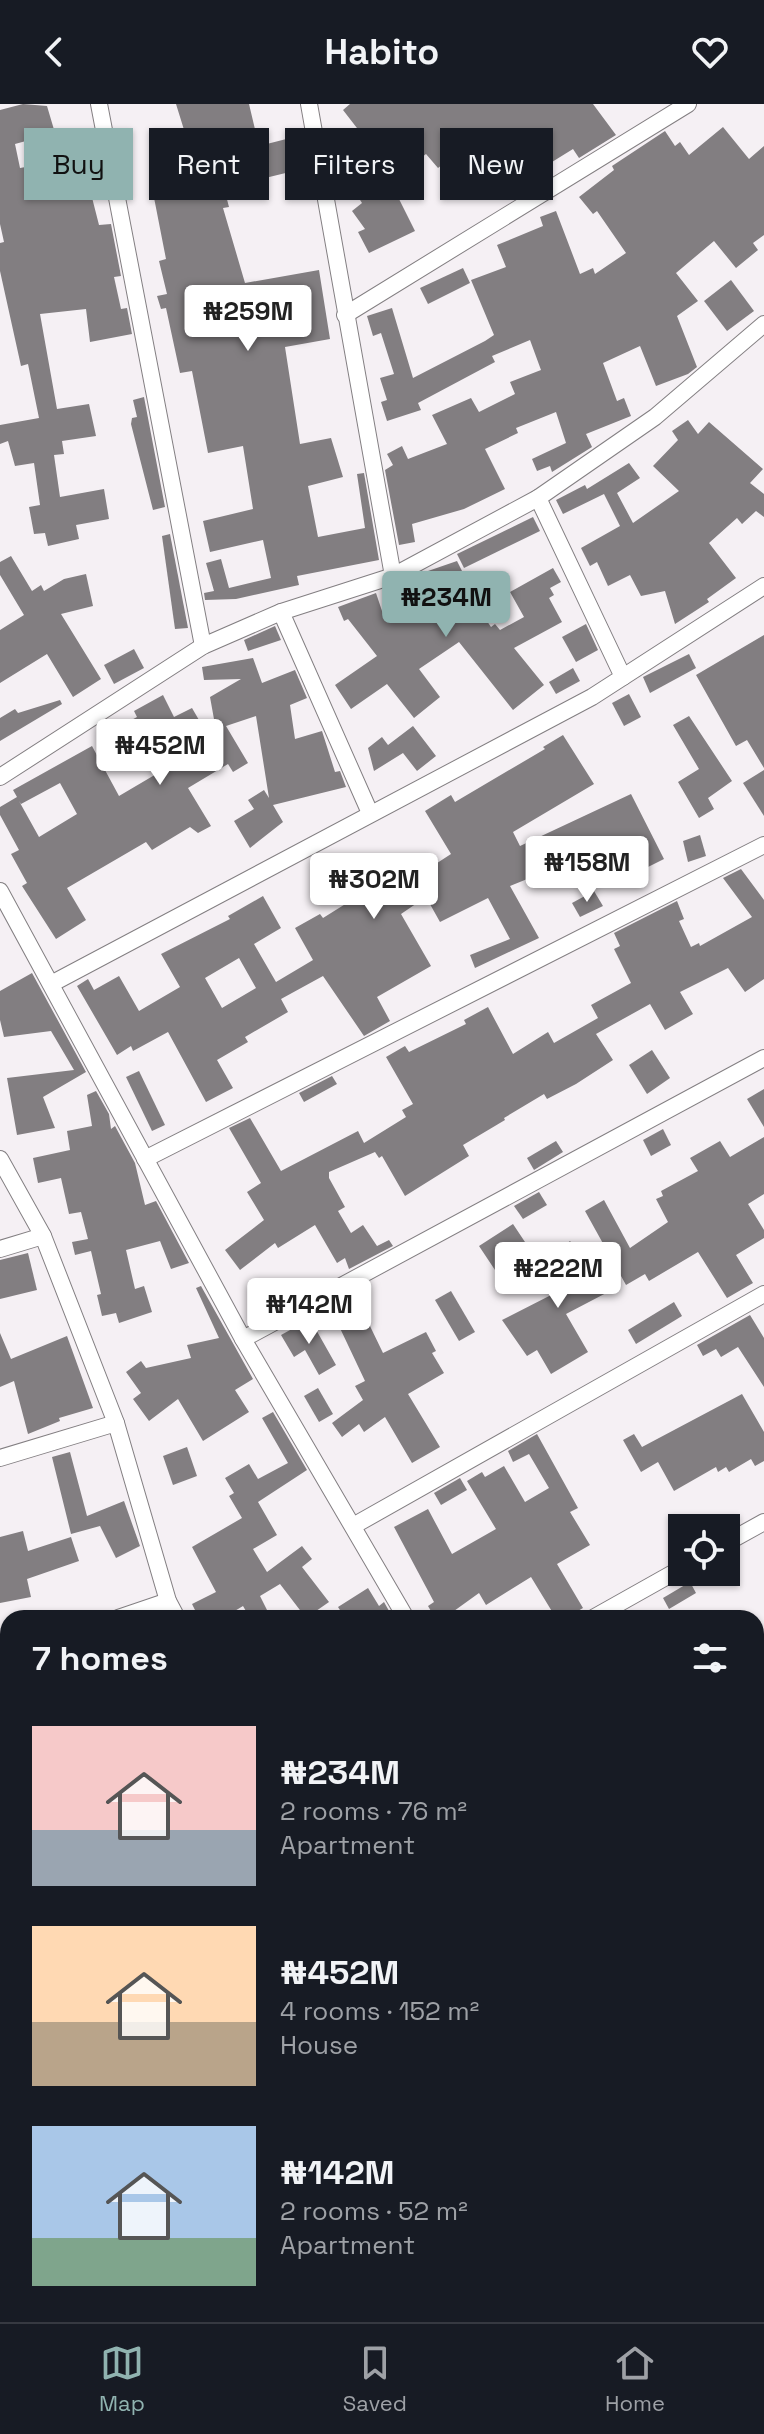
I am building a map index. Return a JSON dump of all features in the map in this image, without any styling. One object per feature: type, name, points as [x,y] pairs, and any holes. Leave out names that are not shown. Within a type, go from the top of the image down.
[{"type":"street","points":[[99,104],[203,646]]},
{"type":"street","points":[[310,104],[393,576]]},
{"type":"street","points":[[345,315],[688,104]]},
{"type":"street","points":[[0,777],[203,646],[281,612],[393,576],[538,498],[655,417],[764,324]]},
{"type":"street","points":[[538,498],[623,677]]},
{"type":"street","points":[[51,984],[592,697],[764,586]]},
{"type":"street","points":[[281,612],[370,813]]},
{"type":"street","points":[[145,1159],[764,845]]},
{"type":"street","points":[[0,891],[243,1339],[401,1610]]},
{"type":"street","points":[[243,1339],[764,1058]]},
{"type":"street","points":[[0,1159],[43,1236],[116,1423],[173,1610]]},
{"type":"street","points":[[0,1249],[43,1236]]},
{"type":"street","points":[[353,1526],[764,1294]]},
{"type":"street","points":[[0,1458],[116,1423]]},
{"type":"street","points":[[740,1535],[764,1522]]},
{"type":"street","points":[[607,1610],[668,1576]]},
{"type":"street","points":[[142,1610],[168,1601]]},
{"type":"building","points":[[23,104],[47,106],[54,128],[24,128],[24,142],[15,144],[20,168],[24,167],[24,200],[93,200],[99,225],[111,224],[121,276],[114,277],[121,309],[127,308],[132,334],[90,342],[86,309],[40,314],[57,409],[89,404],[96,436],[62,441],[64,454],[54,455],[60,497],[104,489],[109,519],[76,525],[79,539],[48,546],[45,533],[34,534],[29,507],[40,505],[34,463],[15,466],[8,441],[0,444],[0,425],[39,418],[28,364],[21,366],[0,271],[0,243],[4,242],[0,224],[0,110]]},
{"type":"building","points":[[176,104],[249,104],[255,128],[183,128]]},
{"type":"building","points":[[350,104],[593,104],[616,135],[579,158],[573,149],[553,161],[553,128],[440,128],[438,168],[426,154],[424,156],[424,128],[357,128],[343,110]]},
{"type":"building","points":[[723,127],[749,159],[764,146],[764,235],[753,243],[758,250],[736,268],[714,241],[676,273],[698,301],[677,316],[697,367],[688,374],[656,386],[640,346],[603,363],[617,401],[624,398],[631,416],[586,434],[592,447],[552,472],[550,466],[537,471],[532,459],[566,443],[556,412],[516,428],[518,433],[485,449],[505,489],[464,509],[412,524],[415,542],[399,545],[385,470],[393,465],[387,454],[402,446],[408,459],[447,444],[432,415],[471,398],[479,412],[515,394],[510,382],[541,370],[530,340],[492,356],[495,362],[418,403],[421,410],[387,421],[381,402],[387,400],[380,378],[394,374],[381,333],[373,336],[367,316],[392,308],[413,378],[485,341],[494,335],[471,280],[506,267],[497,245],[543,226],[540,217],[556,211],[580,274],[593,268],[595,274],[626,253],[597,211],[593,214],[579,197],[614,170],[612,166],[665,131],[675,146],[680,142],[689,155]]},
{"type":"building","points":[[285,139],[285,173],[269,177],[269,143]]},
{"type":"building","points":[[154,200],[227,200],[229,207],[223,208],[245,283],[319,270],[330,339],[285,347],[300,444],[331,438],[343,477],[308,486],[318,537],[365,528],[357,474],[364,473],[379,560],[297,576],[299,585],[236,599],[205,600],[204,593],[214,591],[206,563],[221,559],[229,588],[271,578],[263,540],[210,552],[203,521],[253,509],[243,446],[208,453],[192,371],[180,373],[166,308],[161,309],[157,296],[167,294],[159,261],[166,259]]},
{"type":"building","points":[[360,200],[400,200],[415,231],[369,253],[358,232],[365,229],[352,211],[362,203]]},
{"type":"building","points":[[463,268],[470,283],[428,304],[420,288]]},
{"type":"building","points":[[731,280],[754,311],[727,331],[704,301]]},
{"type":"building","points":[[144,397],[165,507],[153,510],[131,424],[132,418],[137,417],[133,400]]},
{"type":"building","points":[[688,420],[698,434],[709,422],[763,469],[750,483],[764,494],[764,517],[756,511],[742,524],[737,518],[709,543],[736,578],[707,599],[709,602],[675,624],[665,591],[641,596],[630,575],[608,586],[597,562],[590,566],[581,548],[620,526],[604,494],[563,514],[556,500],[585,485],[587,489],[629,463],[640,478],[617,493],[633,523],[679,491],[653,466],[678,440],[672,431]]},
{"type":"building","points":[[533,517],[540,531],[464,568],[457,554]]},
{"type":"building","points":[[170,534],[188,628],[175,629],[162,536]]},
{"type":"building","points":[[11,556],[32,591],[41,585],[44,591],[64,579],[86,574],[93,606],[61,614],[101,679],[73,697],[47,654],[0,683],[0,630],[24,615],[0,575],[0,562]]},
{"type":"building","points":[[457,561],[475,597],[472,599],[491,627],[495,624],[500,630],[524,617],[510,592],[553,568],[561,582],[550,588],[554,595],[549,598],[562,622],[514,648],[544,685],[513,710],[459,642],[419,669],[440,697],[414,718],[387,684],[351,709],[335,685],[377,656],[348,619],[344,621],[338,607],[376,593],[383,614],[430,579],[428,571]]},
{"type":"building","points":[[586,624],[598,650],[576,662],[562,637]]},
{"type":"building","points":[[275,626],[281,640],[248,651],[244,640]]},
{"type":"building","points":[[764,635],[764,768],[747,740],[736,746],[696,675]]},
{"type":"building","points":[[134,649],[144,668],[114,684],[104,665]]},
{"type":"building","points":[[689,654],[696,668],[650,693],[643,677]]},
{"type":"building","points":[[253,658],[262,683],[295,670],[307,698],[290,705],[295,739],[322,731],[335,772],[340,771],[346,787],[273,805],[283,822],[250,848],[234,821],[254,809],[248,800],[264,790],[269,798],[256,716],[226,726],[248,763],[233,772],[228,764],[188,788],[211,826],[198,833],[190,827],[152,850],[146,842],[67,888],[86,920],[56,939],[22,886],[27,883],[11,854],[19,850],[0,815],[0,807],[17,797],[13,790],[92,746],[119,796],[158,773],[133,735],[104,750],[98,738],[137,717],[134,711],[163,695],[174,717],[192,708],[221,758],[210,697],[241,679],[204,680],[202,667]],"holes":[[[60,783],[77,814],[39,837],[19,801],[21,804]]]},
{"type":"building","points":[[573,668],[580,681],[556,694],[549,682]]},
{"type":"building","points":[[629,694],[641,717],[624,726],[612,703]]},
{"type":"building","points":[[60,700],[62,704],[0,741],[0,718],[15,709],[18,713]]},
{"type":"building","points":[[689,716],[732,781],[708,798],[714,809],[699,818],[678,782],[699,769],[673,725]]},
{"type":"building","points":[[413,726],[436,756],[417,771],[403,753],[374,771],[368,748],[382,737],[388,745]]},
{"type":"building","points":[[563,735],[594,784],[513,832],[520,846],[631,794],[664,859],[642,870],[632,851],[603,866],[591,844],[545,867],[547,871],[510,886],[539,938],[475,968],[470,955],[510,939],[488,898],[440,922],[426,897],[401,914],[431,966],[377,997],[390,1021],[364,1036],[323,976],[281,999],[288,1012],[245,1037],[248,1042],[217,1060],[233,1088],[206,1102],[168,1032],[133,1051],[131,1046],[117,1055],[77,986],[88,979],[94,990],[119,976],[139,1011],[180,987],[161,954],[230,919],[228,916],[263,896],[281,928],[254,944],[276,982],[313,960],[295,928],[320,914],[323,918],[363,893],[371,906],[451,854],[425,811],[451,795],[455,802],[545,749],[543,747]],"holes":[[[239,958],[256,988],[222,1008],[205,978]]]},
{"type":"building","points":[[764,770],[764,816],[743,783]]},
{"type":"building","points":[[700,835],[706,856],[688,862],[683,841]]},
{"type":"building","points":[[741,869],[764,900],[764,979],[745,992],[728,968],[680,992],[693,1014],[665,1030],[650,1004],[596,1034],[613,1060],[576,1084],[547,1099],[544,1094],[504,1118],[463,1145],[469,1156],[405,1196],[382,1156],[379,1158],[375,1152],[329,1172],[329,1178],[345,1207],[338,1211],[351,1233],[363,1225],[377,1246],[389,1240],[393,1246],[349,1269],[345,1258],[337,1263],[315,1225],[278,1248],[275,1243],[240,1270],[225,1250],[264,1220],[247,1192],[261,1183],[229,1128],[250,1118],[281,1171],[358,1131],[364,1143],[406,1117],[402,1110],[413,1104],[386,1057],[405,1046],[409,1052],[466,1024],[464,1020],[488,1007],[513,1054],[548,1032],[554,1043],[598,1018],[591,1005],[631,983],[614,949],[620,946],[614,933],[677,901],[684,919],[679,921],[691,947],[699,943],[700,946],[752,917],[723,878]]},
{"type":"building","points":[[594,891],[603,906],[580,917],[572,903]]},
{"type":"building","points":[[32,973],[86,1072],[43,1097],[55,1128],[17,1135],[7,1078],[74,1070],[51,1031],[4,1037],[0,1020],[0,991]]},
{"type":"building","points":[[652,1050],[670,1078],[647,1094],[629,1065]]},
{"type":"building","points":[[139,1071],[165,1125],[152,1131],[126,1077]]},
{"type":"building","points":[[332,1076],[337,1084],[304,1102],[299,1093]]},
{"type":"building","points":[[764,1089],[764,1127],[747,1099]]},
{"type":"building","points":[[96,1091],[109,1114],[111,1129],[115,1126],[135,1163],[145,1205],[156,1201],[189,1263],[171,1269],[160,1241],[126,1250],[135,1289],[144,1286],[152,1312],[119,1323],[116,1313],[102,1316],[97,1295],[101,1294],[91,1251],[75,1255],[72,1242],[88,1239],[81,1212],[69,1214],[61,1178],[38,1183],[33,1158],[70,1150],[67,1131],[92,1126],[87,1095]]},
{"type":"building","points":[[663,1129],[671,1145],[651,1156],[643,1140]]},
{"type":"building","points":[[764,1137],[764,1194],[748,1204],[764,1230],[764,1238],[736,1255],[753,1283],[727,1298],[698,1252],[649,1281],[645,1274],[626,1285],[585,1211],[604,1200],[630,1248],[668,1222],[656,1199],[663,1196],[661,1191],[698,1171],[690,1158],[720,1141],[730,1157]]},
{"type":"building","points":[[556,1141],[563,1152],[534,1170],[527,1158]]},
{"type":"building","points":[[539,1192],[547,1205],[523,1219],[514,1206]]},
{"type":"building","points":[[513,1224],[525,1242],[507,1255],[514,1266],[499,1276],[479,1246]]},
{"type":"building","points":[[570,1241],[610,1291],[566,1314],[588,1352],[551,1374],[537,1350],[527,1356],[502,1320],[555,1293],[537,1268]]},
{"type":"building","points":[[28,1253],[37,1290],[0,1299],[0,1260]]},
{"type":"building","points":[[201,1286],[253,1379],[235,1390],[249,1412],[203,1441],[178,1399],[149,1421],[133,1399],[141,1393],[126,1372],[141,1361],[146,1368],[191,1358],[187,1345],[219,1338],[196,1288]]},
{"type":"building","points":[[451,1291],[475,1332],[459,1341],[435,1300]]},
{"type":"building","points":[[355,1295],[383,1353],[426,1332],[436,1351],[432,1353],[444,1373],[408,1394],[440,1447],[412,1463],[385,1417],[364,1432],[359,1424],[342,1437],[332,1423],[363,1400],[355,1386],[365,1381],[330,1307]]},
{"type":"building","points":[[674,1302],[682,1316],[636,1344],[628,1330]]},
{"type":"building","points":[[750,1315],[764,1338],[764,1387],[738,1347],[721,1357],[716,1349],[703,1356],[697,1345]]},
{"type":"building","points":[[310,1319],[336,1365],[319,1375],[305,1350],[294,1357],[281,1335]]},
{"type":"building","points":[[0,1333],[11,1359],[67,1336],[93,1408],[59,1418],[60,1421],[28,1434],[14,1381],[0,1387]]},
{"type":"building","points":[[318,1388],[333,1414],[319,1422],[304,1396]]},
{"type":"building","points":[[742,1394],[764,1432],[764,1461],[755,1466],[751,1459],[729,1472],[726,1467],[718,1472],[716,1467],[674,1491],[658,1462],[641,1472],[623,1440],[634,1434],[642,1447]]},
{"type":"building","points":[[273,1412],[307,1470],[258,1502],[277,1535],[253,1549],[267,1572],[302,1546],[312,1559],[302,1567],[329,1602],[318,1610],[300,1610],[280,1584],[260,1596],[267,1610],[245,1610],[243,1606],[236,1610],[195,1610],[192,1604],[216,1592],[192,1547],[242,1518],[229,1496],[234,1493],[225,1478],[249,1464],[258,1479],[288,1463],[262,1418]]},
{"type":"building","points":[[537,1434],[578,1508],[570,1512],[590,1545],[557,1564],[583,1608],[551,1610],[531,1577],[486,1605],[479,1593],[455,1610],[430,1610],[428,1606],[434,1602],[394,1527],[428,1509],[452,1554],[496,1529],[467,1481],[482,1472],[485,1477],[504,1466],[525,1502],[549,1488],[529,1454],[513,1462],[508,1451]]},
{"type":"building","points":[[187,1447],[197,1476],[173,1485],[163,1456]]},
{"type":"building","points":[[70,1452],[87,1516],[124,1501],[140,1546],[116,1558],[100,1526],[71,1534],[52,1457]]},
{"type":"building","points":[[460,1478],[467,1490],[441,1505],[434,1493]]},
{"type":"building","points":[[23,1531],[28,1551],[71,1537],[79,1561],[27,1579],[31,1597],[0,1603],[0,1537]]},
{"type":"building","points":[[683,1586],[692,1586],[696,1593],[669,1609],[663,1598]]},
{"type":"building","points":[[368,1588],[379,1606],[384,1602],[388,1610],[340,1610],[338,1607]]}]
